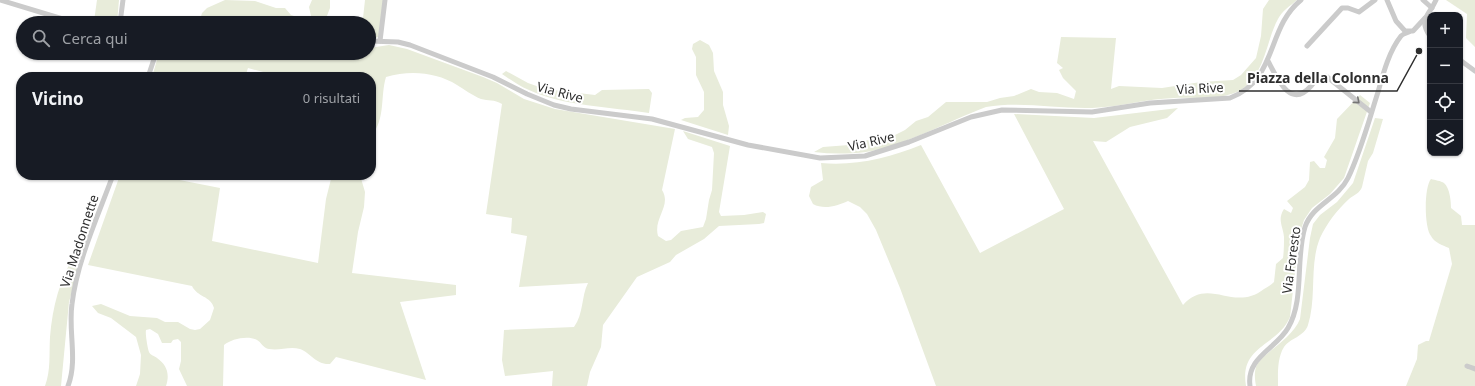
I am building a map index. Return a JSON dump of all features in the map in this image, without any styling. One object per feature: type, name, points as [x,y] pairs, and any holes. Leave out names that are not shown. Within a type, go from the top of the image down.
[{"type":"street","points":[[0,0],[53,16]]},
{"type":"street","points":[[121,16],[123,0]]},
{"type":"street","points":[[379,41],[385,0]]},
{"type":"street","name":"Via Rive","points":[[376,41],[404,44],[454,61],[554,105],[571,109],[652,119],[748,145],[825,158],[864,156],[902,145],[975,116],[1002,110],[1092,112],[1150,103],[1230,98],[1240,94],[1256,81],[1264,71],[1282,22],[1292,7],[1301,0]]},
{"type":"street","points":[[1307,46],[1342,8],[1348,8],[1359,12],[1375,0]]},
{"type":"street","points":[[1387,0],[1399,26],[1406,32],[1423,32],[1427,34]]},
{"type":"street","points":[[1423,0],[1432,8]]},
{"type":"street","name":"Via Foresto","points":[[1250,386],[1252,366],[1262,354],[1284,335],[1293,318],[1302,239],[1308,221],[1318,207],[1340,191],[1344,185],[1353,167],[1386,67],[1406,32],[1416,29],[1432,8],[1436,0]]},
{"type":"street","points":[[1425,18],[1424,26],[1427,31]]},
{"type":"street","points":[[150,72],[154,60]]},
{"type":"street","points":[[1268,62],[1289,93],[1295,95],[1302,94],[1318,78],[1326,76],[1371,112]]},
{"type":"street","points":[[1463,62],[1475,71]]},
{"type":"street","name":"Via Madonnette","points":[[68,386],[73,365],[70,318],[75,285],[111,180]]},
{"type":"street","points":[[1468,366],[1475,370]]},
{"type":"green space","points":[[97,0],[119,0],[118,16],[95,16]]},
{"type":"green space","points":[[225,0],[255,1],[276,8],[285,8],[291,15],[294,16],[201,16],[207,8]]},
{"type":"green space","points":[[312,0],[330,0],[330,8],[327,16],[311,16],[309,7]]},
{"type":"green space","points":[[365,0],[384,0],[379,37],[376,37],[376,16],[363,16]]},
{"type":"green space","points":[[1269,0],[1297,0],[1284,11],[1278,19],[1256,75],[1250,83],[1235,93],[1209,98],[1174,98],[1092,108],[999,105],[986,107],[911,139],[881,149],[853,153],[814,152],[823,147],[849,145],[857,142],[893,136],[905,130],[916,121],[928,117],[946,102],[987,102],[1014,96],[1031,89],[1039,92],[1057,93],[1074,99],[1076,91],[1063,78],[1059,70],[1063,68],[1057,63],[1061,37],[1116,38],[1111,89],[1119,86],[1162,88],[1201,82],[1233,80],[1241,75],[1256,58],[1261,36],[1263,9]]},
{"type":"green space","points":[[1446,0],[1475,0],[1475,47],[1466,38],[1467,14]]},
{"type":"green space","points":[[700,40],[709,45],[713,53],[714,71],[723,92],[723,105],[729,126],[728,135],[681,120],[685,118],[698,117],[704,110],[704,92],[696,75],[696,57],[692,49],[693,44]]},
{"type":"green space","points":[[389,45],[407,49],[483,77],[497,83],[524,99],[555,109],[675,129],[662,190],[665,201],[664,207],[657,230],[658,236],[666,241],[671,240],[681,231],[703,227],[712,190],[714,153],[712,147],[688,139],[683,131],[730,146],[719,212],[721,216],[763,212],[766,214],[764,223],[719,226],[704,239],[676,255],[670,262],[637,277],[603,325],[601,347],[590,372],[587,386],[552,386],[553,371],[505,376],[502,360],[504,330],[574,327],[581,311],[584,294],[588,283],[519,287],[527,236],[511,233],[512,218],[486,214],[502,104],[499,102],[481,99],[440,77],[404,73],[386,77],[381,115],[376,130],[376,72],[264,72],[248,68],[247,72],[153,72],[157,60],[376,60],[376,47]]},
{"type":"green space","points":[[506,71],[528,83],[545,89],[595,95],[602,90],[649,89],[652,93],[649,113],[556,100],[515,83],[502,74]]},
{"type":"green space","points":[[1360,95],[1370,103],[1344,178],[1330,194],[1312,208],[1304,220],[1299,236],[1290,317],[1277,335],[1253,354],[1248,362],[1245,372],[1246,386],[936,386],[900,288],[876,230],[867,214],[860,207],[848,201],[830,207],[817,206],[813,204],[809,196],[811,187],[823,180],[821,163],[834,164],[872,160],[897,154],[921,145],[980,253],[1064,209],[1014,114],[1094,118],[1178,108],[1167,118],[1130,127],[1106,142],[1093,141],[1183,305],[1193,297],[1202,294],[1242,298],[1253,295],[1274,282],[1276,264],[1283,258],[1284,237],[1281,216],[1284,209],[1291,213],[1293,208],[1287,201],[1305,187],[1309,180],[1310,162],[1314,161],[1320,168],[1325,168],[1327,160],[1324,157],[1335,138],[1337,119]]},
{"type":"green space","points":[[1375,118],[1383,119],[1373,153],[1368,161],[1362,187],[1336,212],[1320,238],[1315,259],[1311,314],[1308,325],[1300,335],[1284,347],[1282,351],[1278,366],[1278,386],[1256,386],[1255,372],[1259,362],[1290,334],[1300,319],[1313,224],[1320,215],[1337,202],[1353,183]]},
{"type":"green space","points":[[1431,179],[1446,185],[1450,195],[1451,208],[1461,216],[1462,225],[1475,225],[1475,386],[1406,386],[1417,359],[1418,345],[1429,341],[1452,264],[1449,248],[1439,244],[1431,236],[1427,224],[1426,198]]},
{"type":"green space","points":[[118,180],[179,180],[220,188],[212,241],[318,263],[326,199],[331,180],[361,180],[365,192],[364,207],[358,232],[352,273],[456,285],[456,295],[400,302],[426,380],[336,357],[330,364],[325,364],[317,361],[300,349],[269,349],[257,340],[244,338],[235,339],[224,345],[223,386],[187,386],[179,369],[181,361],[181,342],[178,339],[173,340],[171,343],[162,343],[158,334],[150,329],[146,330],[146,332],[150,354],[156,357],[163,364],[167,370],[168,378],[166,386],[136,386],[140,374],[141,355],[136,337],[111,318],[98,313],[92,306],[101,304],[130,316],[157,318],[165,322],[178,322],[190,329],[195,330],[200,329],[210,320],[214,308],[210,301],[194,290],[192,286],[88,265]]},
{"type":"green space","points":[[87,238],[69,302],[61,386],[45,386],[49,368],[51,324],[57,297],[72,260]]},
{"type":"place","name":"Piazza della Colonna","points":[[1419,51]]}]
